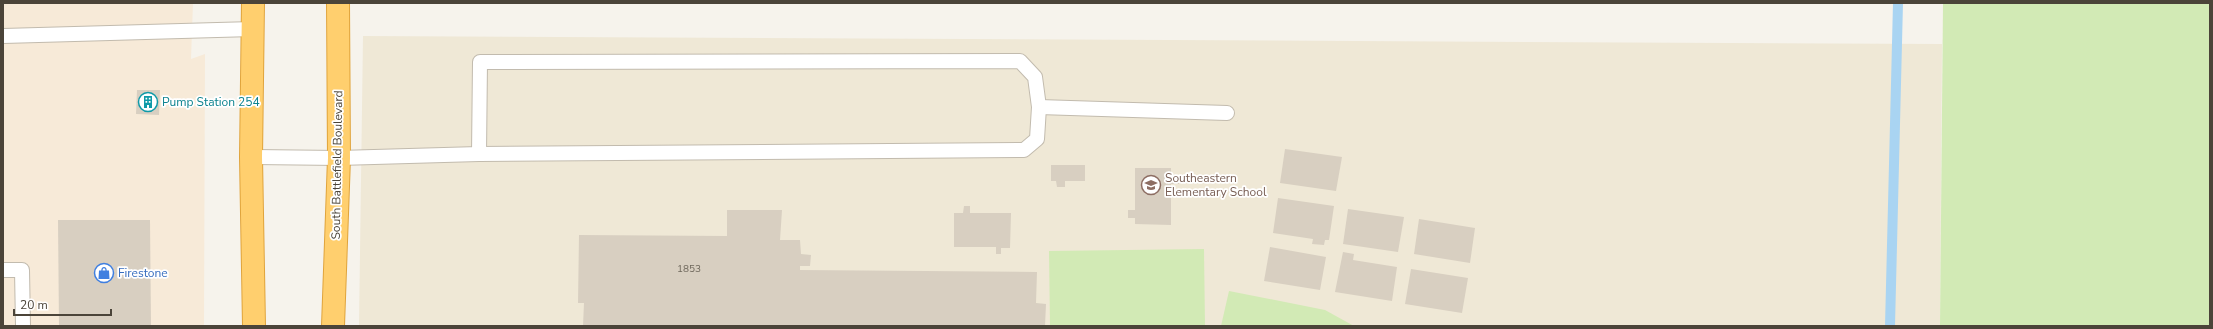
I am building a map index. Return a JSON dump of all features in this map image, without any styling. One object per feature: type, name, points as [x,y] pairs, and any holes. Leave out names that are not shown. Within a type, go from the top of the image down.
[{"type":"highway","points":[[253,3],[251,157],[254,326]]},
{"type":"highway","name":"South Battlefield Boulevard","points":[[333,326],[339,158],[338,3]]},
{"type":"lane","points":[[3,36],[253,29]]},
{"type":"lane","points":[[251,157],[339,158],[479,154],[1024,150],[1037,139],[1039,107],[1036,77],[1020,60],[480,62],[479,154]]},
{"type":"lane","points":[[1039,107],[1227,113]]},
{"type":"lane","points":[[3,270],[22,270],[23,326]]},
{"type":"shaded area","points":[[3,3],[193,3],[191,59],[205,54],[204,326],[3,326]]},
{"type":"shaded area","name":"Southeastern Elementary School","points":[[363,36],[1942,44],[1940,326],[359,326]]},
{"type":"green space","points":[[1943,3],[2210,3],[2210,326],[1940,326]]},
{"type":"green space","points":[[1204,249],[1205,326],[1050,326],[1049,251]]},
{"type":"green space","points":[[1229,291],[1325,310],[1354,326],[1221,326]]},
{"type":"building","name":"Pump Station 254","points":[[137,90],[160,90],[159,115],[136,114]]},
{"type":"building","points":[[1285,149],[1342,157],[1336,191],[1280,183]]},
{"type":"building","points":[[1051,165],[1085,165],[1085,181],[1065,181],[1065,187],[1057,187],[1056,181],[1051,181]]},
{"type":"building","points":[[1135,168],[1171,168],[1171,177],[1179,177],[1179,184],[1171,184],[1171,225],[1135,224],[1135,218],[1128,218],[1128,210],[1135,210]]},
{"type":"building","points":[[1278,198],[1334,206],[1329,240],[1325,240],[1324,245],[1312,244],[1313,239],[1273,233]]},
{"type":"building","points":[[964,206],[970,206],[970,213],[1011,213],[1010,248],[1001,248],[1001,254],[996,254],[996,247],[954,247],[954,213],[963,213]]},
{"type":"building","points":[[1348,209],[1404,217],[1398,252],[1343,244]]},
{"type":"building","points":[[727,210],[782,210],[780,240],[800,240],[801,254],[811,255],[810,266],[800,266],[800,270],[1037,272],[1036,303],[1046,304],[1045,326],[583,326],[584,303],[578,303],[579,235],[727,236]]},
{"type":"building","points":[[1419,219],[1475,228],[1470,263],[1414,254]]},
{"type":"building","name":"Firestone","points":[[58,220],[150,220],[151,326],[59,326]]},
{"type":"building","points":[[1270,247],[1326,257],[1320,290],[1264,281]]},
{"type":"building","points":[[1343,252],[1354,254],[1353,260],[1397,267],[1392,301],[1335,292]]},
{"type":"building","points":[[1411,269],[1468,278],[1462,313],[1405,304]]},
{"type":"waterway","points":[[1890,326],[1898,3]]},
{"type":"place","name":"Pump Station 254","points":[[148,102]]},
{"type":"place","name":"Southeastern Elementary School","points":[[1151,185]]},
{"type":"place","name":"Firestone","points":[[104,273]]}]
